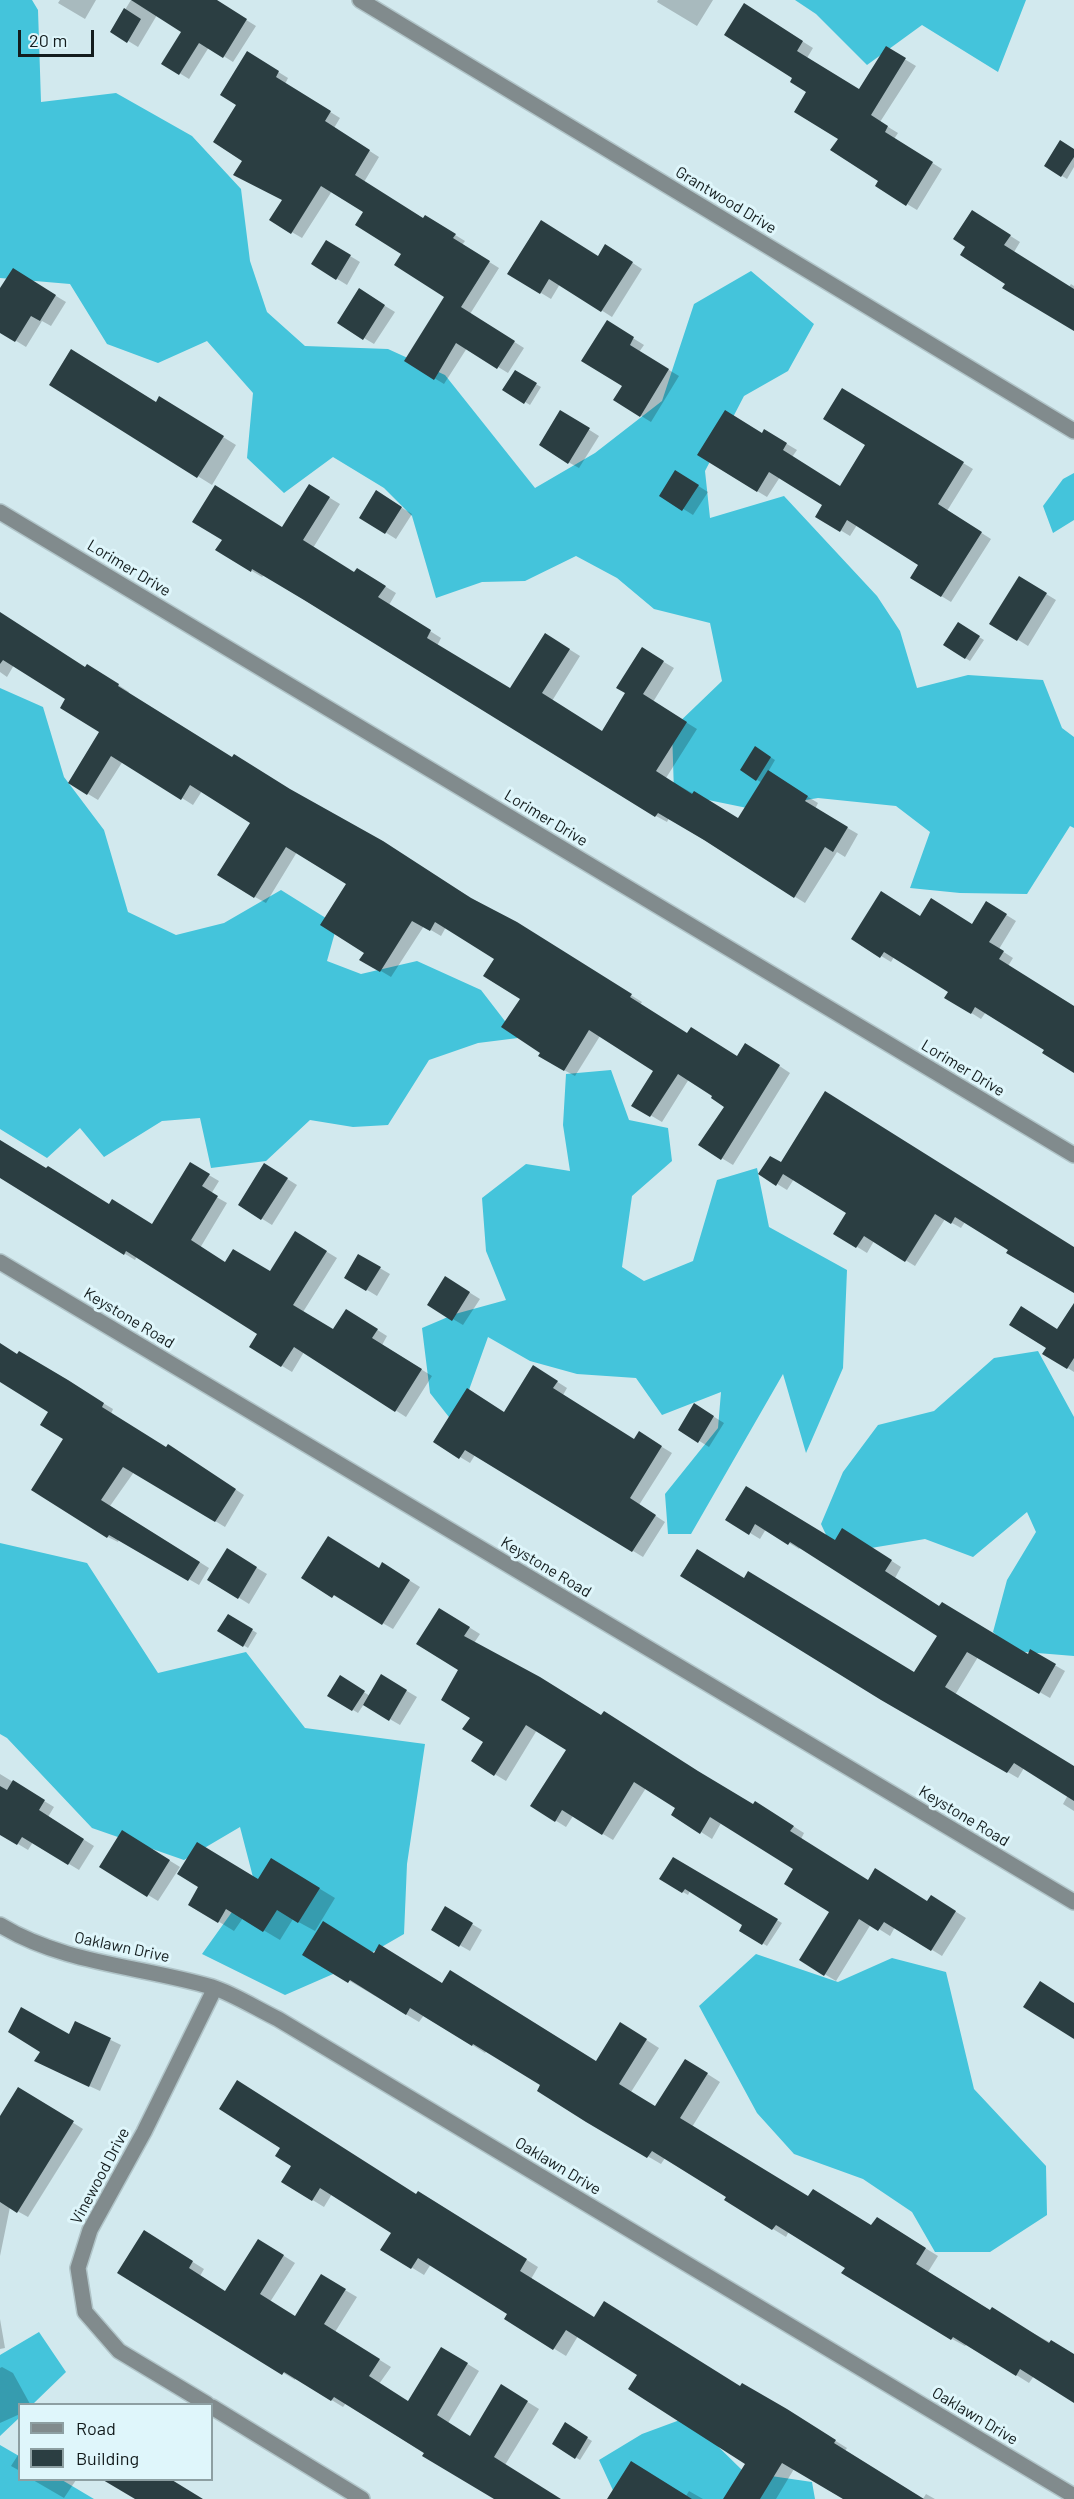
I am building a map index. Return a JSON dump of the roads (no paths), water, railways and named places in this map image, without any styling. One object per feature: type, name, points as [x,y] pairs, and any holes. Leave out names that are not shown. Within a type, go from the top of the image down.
[{"type":"street","name":"Grantwood Drive","points":[[360,0],[1074,431]]},
{"type":"street","name":"Lorimer Drive","points":[[0,512],[1074,1155]]},
{"type":"street","name":"Keystone Road","points":[[0,1262],[1074,1902]]},
{"type":"street","name":"Oaklawn Drive","points":[[0,1925],[22,1938],[80,1958],[152,1971],[215,1988],[278,2019],[1074,2496]]},
{"type":"street","name":"Vinewood Drive","points":[[205,2403],[119,2351],[85,2312],[78,2268],[90,2230],[144,2132],[215,1988]]},
{"type":"street","points":[[213,2408],[362,2499]]}]
